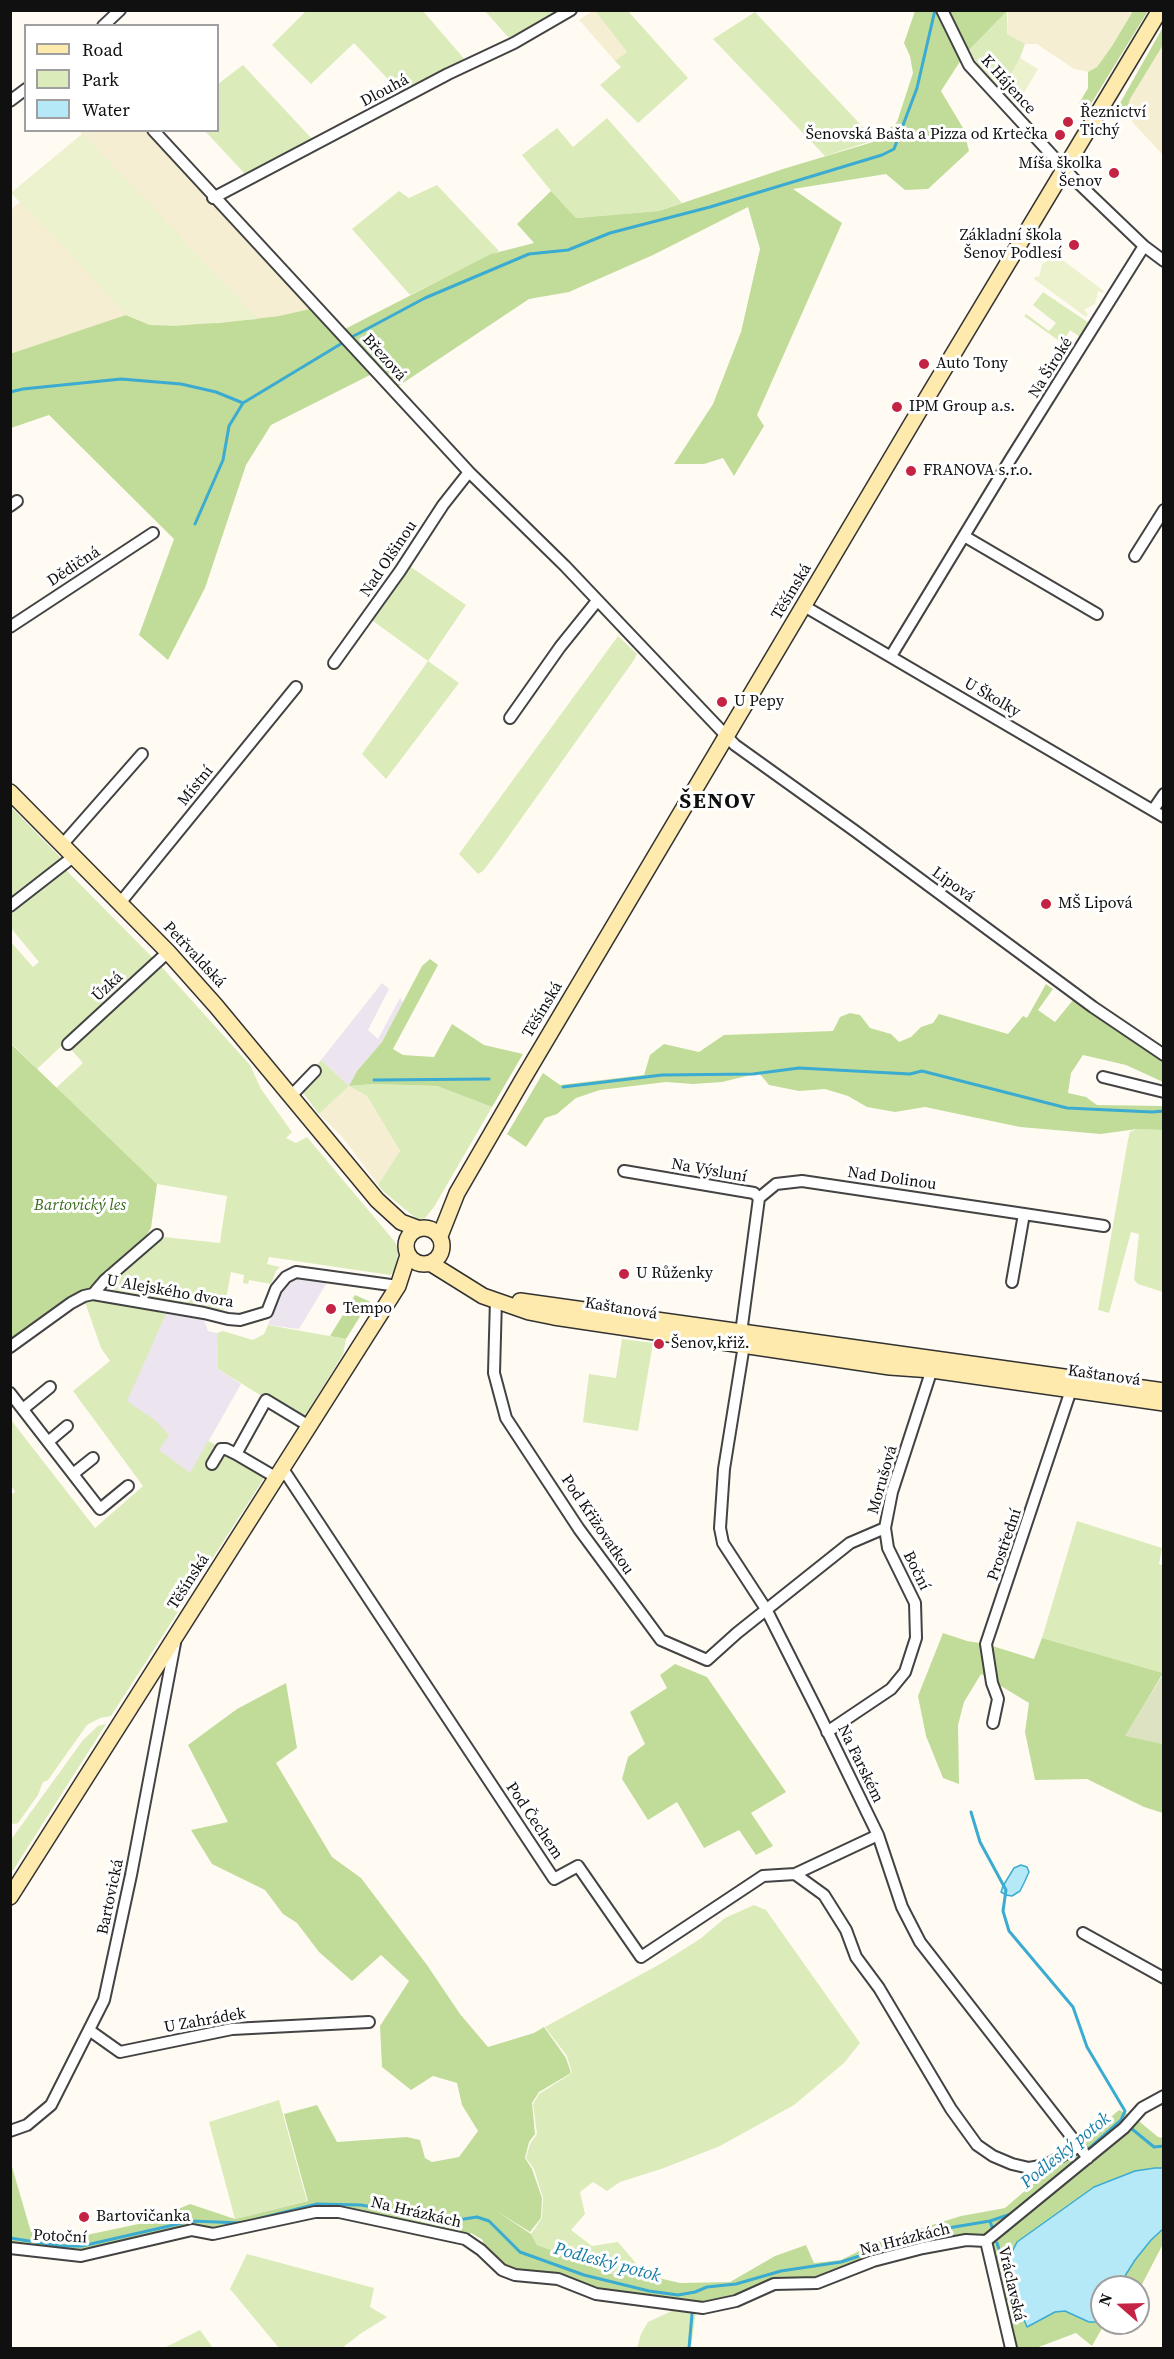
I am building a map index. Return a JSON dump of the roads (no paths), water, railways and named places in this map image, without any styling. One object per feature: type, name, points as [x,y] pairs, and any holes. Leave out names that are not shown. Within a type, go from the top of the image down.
[{"type":"main road","name":"Těšínská","points":[[441,1243],[457,1193],[1160,10]]},
{"type":"main road","name":"Petřvaldská","points":[[10,792],[168,952],[264,1062],[376,1200],[416,1256]]},
{"type":"main road","name":"Těšínská","points":[[422,1228],[457,1193]]},
{"type":"main road","name":"Petřvaldská","points":[[376,1200],[401,1222],[422,1228]]},
{"type":"main road","points":[[441,1243],[437,1258],[416,1256],[409,1234],[422,1228],[435,1230],[459,1281]]},
{"type":"main road","name":"Těšínská","points":[[10,1897],[416,1256]]},
{"type":"main road","name":"Kaštanová","points":[[416,1256],[483,1296],[529,1312],[554,1317],[742,1339],[890,1367],[933,1364],[1073,1384],[1164,1403]]},
{"type":"main road","name":"Kaštanová","points":[[1073,1384],[1164,1391]]},
{"type":"street","points":[[105,24],[120,10]]},
{"type":"street","name":"Dlouhá","points":[[213,198],[448,74],[514,43],[570,10]]},
{"type":"street","name":"K Hájence","points":[[942,10],[969,65],[1066,170],[1144,246],[1164,261]]},
{"type":"street","points":[[10,101],[24,90]]},
{"type":"street","name":"Březová","points":[[155,132],[213,198],[469,472],[727,737]]},
{"type":"street","name":"Na Široké","points":[[891,656],[1144,246]]},
{"type":"street","name":"Nad Olšinou","points":[[334,663],[400,571],[443,505],[469,472]]},
{"type":"street","points":[[1135,556],[1164,510]]},
{"type":"street","name":"Dědičná","points":[[10,627],[153,533]]},
{"type":"street","points":[[964,536],[1097,614]]},
{"type":"street","points":[[510,718],[560,647],[597,601]]},
{"type":"street","name":"U Školky","points":[[804,606],[1164,817]]},
{"type":"street","name":"Místní","points":[[120,903],[296,687]]},
{"type":"street","name":"Lipová","points":[[727,737],[1093,1007],[1164,1054]]},
{"type":"street","points":[[62,845],[142,754]]},
{"type":"street","points":[[1153,810],[1164,794]]},
{"type":"street","points":[[10,906],[74,857]]},
{"type":"street","name":"Úzká","points":[[68,1044],[168,952]]},
{"type":"street","points":[[290,1096],[315,1071]]},
{"type":"street","points":[[1102,1077],[1164,1092]]},
{"type":"street","name":"Na Výsluní","points":[[624,1171],[754,1193],[759,1198],[742,1339]]},
{"type":"street","name":"Nad Dolinou","points":[[759,1198],[776,1184],[801,1181],[1104,1226]]},
{"type":"street","points":[[1012,1282],[1024,1214]]},
{"type":"street","name":"U Alejského dvora","points":[[93,1294],[105,1280],[157,1234]]},
{"type":"street","name":"U Alejského dvora","points":[[10,1347],[72,1303],[93,1294],[204,1313],[228,1320],[240,1320],[267,1312],[276,1289],[286,1277],[296,1272],[398,1286]]},
{"type":"street","name":"Pod Křižovatkou","points":[[496,1299],[494,1373],[506,1418],[579,1529],[661,1640],[707,1660],[766,1609]]},
{"type":"street","name":"Na Farském","points":[[742,1339],[724,1469],[720,1528],[723,1544],[766,1609],[878,1835],[902,1907],[920,1942],[1083,2153]]},
{"type":"street","name":"Morušová","points":[[766,1609],[850,1543],[885,1528],[892,1492],[933,1364]]},
{"type":"street","name":"Prostřední","points":[[993,1723],[998,1699],[992,1683],[986,1644],[1073,1384]]},
{"type":"street","points":[[23,1408],[51,1387]]},
{"type":"street","points":[[10,1393],[100,1509],[128,1486]]},
{"type":"street","points":[[236,1454],[266,1400],[309,1426]]},
{"type":"street","points":[[48,1442],[67,1426]]},
{"type":"street","points":[[212,1464],[221,1449],[226,1449],[280,1474]]},
{"type":"street","points":[[73,1474],[93,1458]]},
{"type":"street","name":"Pod Čechem","points":[[280,1474],[554,1879],[578,1866],[641,1957],[763,1876],[795,1874],[878,1835]]},
{"type":"street","name":"Boční","points":[[827,1732],[891,1689],[905,1672],[916,1638],[915,1603],[888,1548],[885,1528]]},
{"type":"street","name":"Bartovická","points":[[10,2131],[27,2125],[51,2105],[104,2000],[131,1875],[176,1636]]},
{"type":"street","points":[[795,1874],[824,1895],[846,1930],[856,1957],[879,1988],[951,2109],[976,2145],[993,2156],[1029,2168],[1083,2153]]},
{"type":"street","points":[[1083,1933],[1164,1978]]},
{"type":"street","name":"U Zahrádek","points":[[89,2030],[120,2052],[232,2029],[369,2022]]},
{"type":"street","name":"Vráclavská","points":[[1011,2349],[986,2241],[1083,2153],[1127,2126],[1142,2108],[1164,2096]]},
{"type":"street","name":"Na Hrázkách","points":[[213,2234],[315,2212],[339,2211],[465,2239],[481,2250],[502,2270],[515,2275],[558,2279],[596,2294],[703,2308],[736,2301],[774,2284],[817,2283],[873,2261],[923,2248],[966,2240],[986,2241]]},
{"type":"street","name":"Potoční","points":[[10,2248],[81,2256],[192,2230],[213,2234]]},
{"type":"water","points":[[1021,1865],[1027,1867],[1029,1872],[1020,1891],[1012,1896],[1001,1892],[1014,1868]]},
{"type":"water","points":[[1163,2168],[1163,2229],[1151,2240],[1126,2275],[1090,2275],[1090,2322],[1065,2311],[1055,2312],[1027,2327],[1018,2305],[1009,2258],[1017,2242],[1094,2187],[1135,2171]]},
{"type":"waterway","points":[[350,338],[425,298],[529,254],[568,250],[610,233],[710,207],[882,155],[894,149],[917,88],[935,10]]},
{"type":"waterway","points":[[10,392],[121,379],[181,384],[216,392],[243,403],[344,342]]},
{"type":"waterway","points":[[195,524],[223,460],[229,426],[243,403]]},
{"type":"waterway","points":[[563,1087],[662,1075],[753,1074],[799,1068],[910,1074],[922,1071],[1067,1108],[1164,1111]]},
{"type":"waterway","points":[[374,1080],[489,1079]]},
{"type":"waterway","points":[[971,1812],[980,1842],[1006,1890],[1003,1911],[1009,1931],[1073,2007],[1087,2047],[1125,2111],[1121,2120]]},
{"type":"waterway","name":"Podleský potok","points":[[1060,2174],[1121,2120],[1154,2147],[1164,2146]]},
{"type":"waterway","name":"Podleský potok","points":[[257,2219],[317,2204],[361,2205],[451,2221],[477,2217],[489,2221],[520,2252],[584,2275],[649,2291],[678,2295],[707,2287],[736,2284],[781,2271],[841,2262],[942,2229],[990,2221],[1011,2214]]},
{"type":"waterway","name":"Podleský potok","points":[[10,2238],[61,2246],[82,2246],[191,2221],[242,2223]]},
{"type":"waterway","name":"Podleský potok","points":[[990,2221],[992,2227]]},
{"type":"waterway","points":[[997,2243],[1002,2258],[1012,2267]]},
{"type":"waterway","points":[[689,2348],[692,2314]]},
{"type":"place","name":"Řeznictví Tichý","points":[[1068,122]]},
{"type":"place","name":"Šenovská Bašta a Pizza od Krtečka","points":[[1060,135]]},
{"type":"place","name":"Míša školka Šenov","points":[[1114,173]]},
{"type":"place","name":"Základní škola Šenov Podlesí","points":[[1074,245]]},
{"type":"place","name":"Auto Tony","points":[[924,364]]},
{"type":"place","name":"IPM Group a.s.","points":[[897,407]]},
{"type":"place","name":"FRANOVA s.r.o.","points":[[911,471]]},
{"type":"place","name":"U Pepy","points":[[722,702]]},
{"type":"place","name":"MŠ Lipová","points":[[1046,904]]},
{"type":"place","name":"U Růženky","points":[[624,1274]]},
{"type":"place","name":"Tempo","points":[[331,1309]]},
{"type":"place","name":"Šenov,křiž.","points":[[659,1344]]},
{"type":"place","name":"Bartovičanka","points":[[84,2217]]},
{"type":"district","name":"ŠENOV","points":[[718,802]]},
{"type":"park label","name":"Bartovický les","points":[[80,1206]]}]
